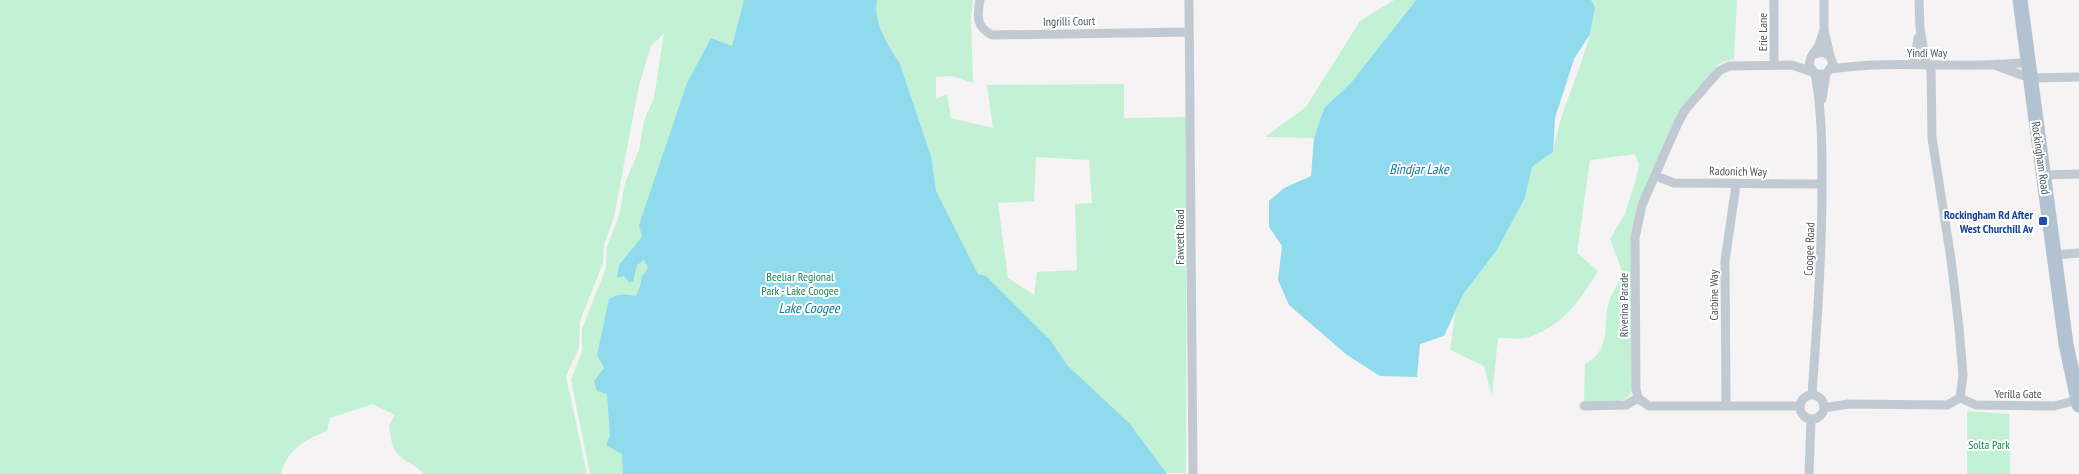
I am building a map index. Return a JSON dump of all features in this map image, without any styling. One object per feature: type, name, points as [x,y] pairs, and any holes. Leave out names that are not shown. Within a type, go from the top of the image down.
[{"type":"main road","name":"Rockingham Road","points":[[2020,0],[2054,255],[2068,352],[2078,402]]},
{"type":"street","name":"Ingrilli Court","points":[[980,0],[977,16],[979,25],[984,31],[992,35],[1189,32]]},
{"type":"street","name":"Fawcett Road","points":[[1189,0],[1193,474]]},
{"type":"street","name":"Erie Lane","points":[[1774,0],[1774,65]]},
{"type":"street","points":[[1824,0],[1824,30],[1830,65]]},
{"type":"street","points":[[1824,408],[1848,404],[1946,405],[1960,398],[1963,375],[1959,328],[1951,259],[1932,138],[1928,65],[1920,28],[1919,0]]},
{"type":"street","points":[[1914,65],[1920,28]]},
{"type":"street","points":[[1814,73],[1809,65],[1824,30]]},
{"type":"street","name":"Yindi Way","points":[[1792,65],[1823,52],[1830,65]]},
{"type":"street","name":"Yindi Way","points":[[1719,72],[1729,66],[1792,65],[1814,73],[1830,65],[1996,65],[2028,62]]},
{"type":"street","name":"Coogee Road","points":[[1821,105],[1830,65]]},
{"type":"street","name":"Yindi Way","points":[[1996,65],[2030,78]]},
{"type":"street","name":"Riverina Parade","points":[[1638,398],[1636,389],[1636,238],[1642,205],[1685,110],[1719,72]]},
{"type":"street","name":"Coogee Road","points":[[1812,395],[1822,251],[1821,105],[1814,73]]},
{"type":"street","points":[[2030,78],[2079,77]]},
{"type":"street","points":[[2043,175],[2079,174]]},
{"type":"street","name":"Radonich Way","points":[[1656,176],[1674,182],[1736,185],[1822,184]]},
{"type":"street","name":"Carbine Way","points":[[1726,406],[1726,261],[1736,185]]},
{"type":"street","points":[[2054,255],[2079,252]]},
{"type":"street","points":[[1812,395],[1821,399],[1824,408],[1820,416],[1811,420],[1802,414],[1799,406],[1803,398],[1812,395]]},
{"type":"street","points":[[1584,406],[1626,405],[1638,398],[1649,406],[1799,406]]},
{"type":"street","name":"Yerilla Gate","points":[[1960,398],[1976,405],[2054,406],[2078,402]]},
{"type":"street","points":[[1809,474],[1811,420]]},
{"type":"green space","name":"Beeliar Regional Park - Lake Coogee","points":[[0,0],[973,0],[971,18],[973,83],[952,76],[936,77],[936,99],[947,94],[951,118],[993,128],[987,85],[1124,84],[1124,118],[1187,117],[1186,473],[590,474],[571,380],[582,351],[582,329],[606,268],[607,246],[619,216],[625,183],[639,150],[644,121],[654,98],[664,33],[651,46],[639,85],[614,217],[604,245],[603,263],[580,321],[579,348],[566,376],[587,474],[423,474],[418,468],[400,456],[394,448],[389,425],[395,415],[373,404],[330,418],[327,431],[298,446],[288,458],[281,474],[0,474]],"holes":[[[1036,157],[1089,160],[1092,203],[1075,204],[1077,270],[1037,272],[1034,295],[1008,278],[998,203],[1034,201]]]},
{"type":"green space","points":[[1394,0],[1416,0],[1350,84],[1324,108],[1314,138],[1265,137],[1306,107],[1360,21]]},
{"type":"green space","points":[[1591,0],[1737,0],[1734,59],[1722,62],[1717,66],[1674,121],[1637,209],[1632,391],[1623,400],[1618,402],[1604,404],[1584,403],[1585,364],[1594,358],[1603,344],[1609,301],[1623,273],[1610,239],[1625,214],[1636,179],[1639,165],[1635,154],[1590,160],[1577,253],[1598,271],[1570,311],[1552,326],[1526,338],[1498,338],[1492,396],[1484,366],[1450,350],[1455,314],[1464,293],[1497,250],[1525,198],[1532,167],[1553,152],[1560,122],[1592,25],[1593,10]]},
{"type":"green space","name":"Solta Park","points":[[1967,411],[2009,414],[2010,474],[1967,474]]},
{"type":"water","name":"Lake Coogee","points":[[744,0],[877,0],[876,7],[879,24],[899,62],[931,156],[936,191],[978,274],[986,276],[1051,341],[1067,365],[1130,424],[1167,474],[623,474],[622,454],[606,445],[610,436],[607,394],[597,391],[594,381],[604,368],[597,355],[609,299],[622,294],[636,296],[641,278],[648,268],[644,260],[637,265],[633,282],[629,282],[624,276],[617,278],[619,265],[642,237],[639,225],[687,83],[711,38],[732,46]]},
{"type":"water","name":"Bindjar Lake","points":[[1416,0],[1591,0],[1595,7],[1590,34],[1574,59],[1555,118],[1553,152],[1532,167],[1525,198],[1497,250],[1464,293],[1444,336],[1420,344],[1417,377],[1380,376],[1347,355],[1289,305],[1278,280],[1282,246],[1269,227],[1269,201],[1284,188],[1311,176],[1314,138],[1324,108],[1350,84]]},
{"type":"place","name":"Rockingham Rd After West Churchill Av","points":[[2043,221]]}]
